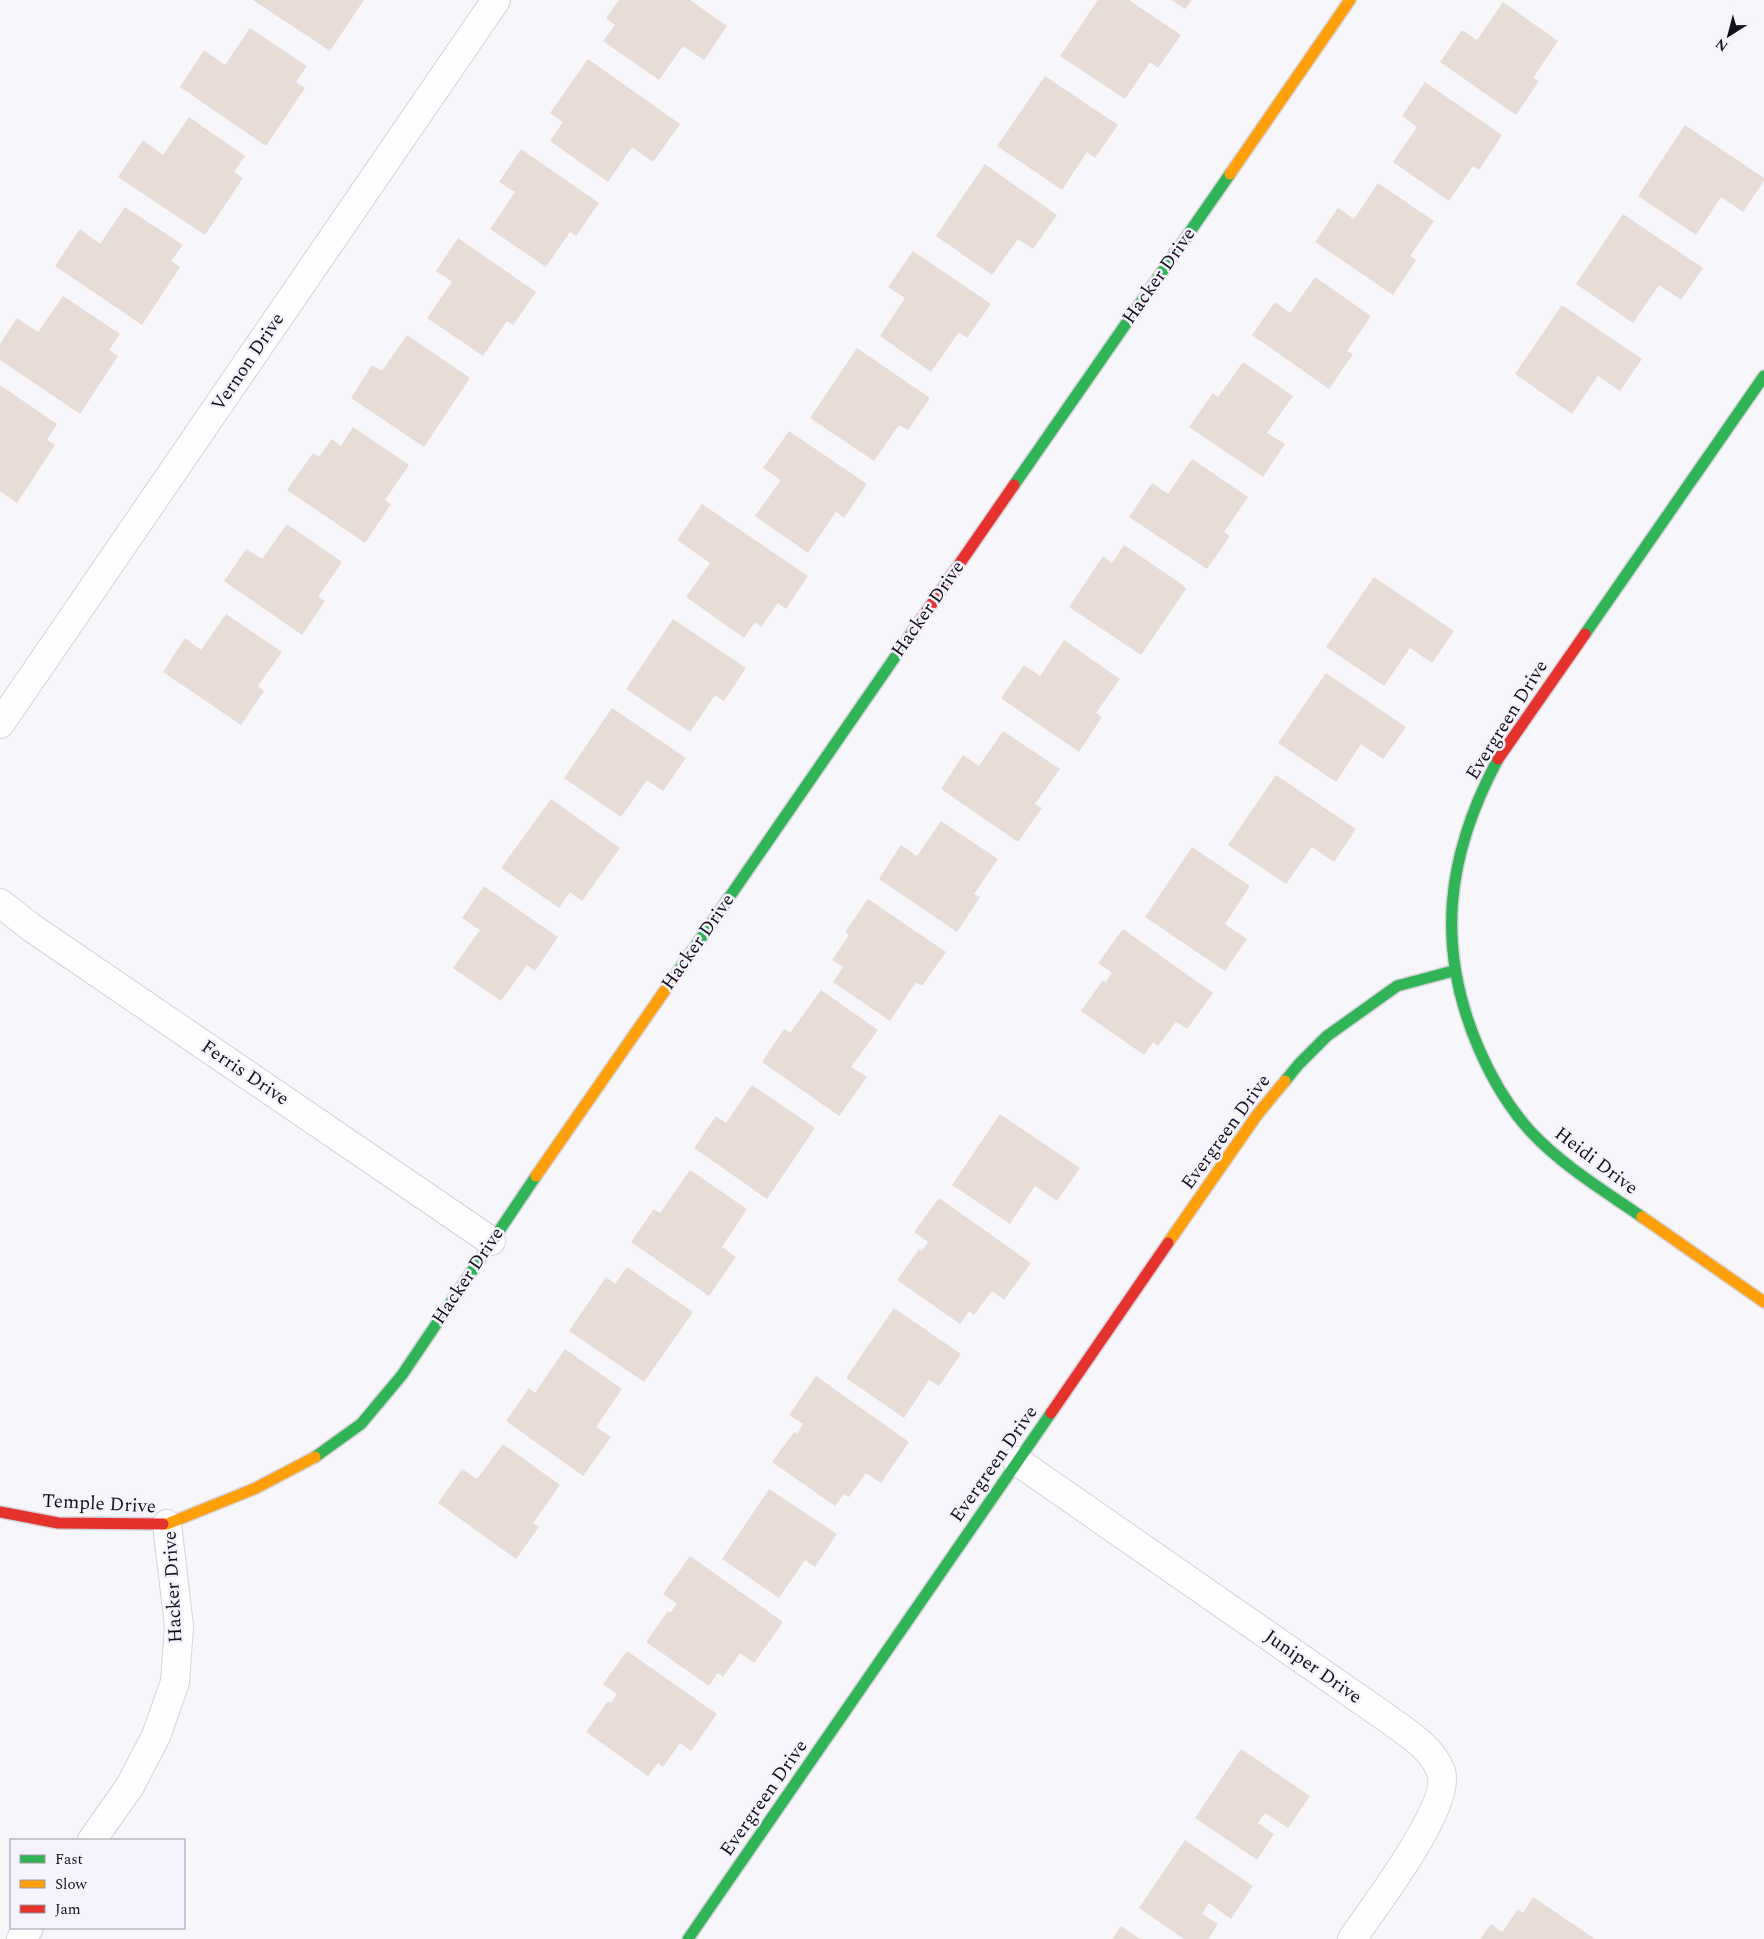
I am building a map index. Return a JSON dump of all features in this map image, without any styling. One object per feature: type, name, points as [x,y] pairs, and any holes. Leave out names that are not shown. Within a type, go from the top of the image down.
[{"type":"street","name":"Vernon Drive","points":[[0,724],[496,0]]},
{"type":"street","name":"Hacker Drive","points":[[93,1839],[130,1786],[156,1736],[174,1682],[179,1626],[167,1524],[256,1488],[314,1458],[361,1424],[402,1374],[491,1241],[1350,0]]},
{"type":"street","name":"Evergreen Drive","points":[[688,1939],[1257,1115],[1299,1064],[1327,1036],[1398,986],[1454,971],[1451,925],[1452,890],[1469,822],[1482,790],[1498,760],[1523,722],[1764,376]]},
{"type":"street","name":"Ferris Drive","points":[[0,903],[40,934],[491,1241]]},
{"type":"street","name":"Heidi Drive","points":[[1454,971],[1475,1041],[1516,1114],[1544,1145],[1560,1160],[1764,1302]]},
{"type":"street","name":"Juniper Drive","points":[[1017,1461],[1425,1746],[1441,1770],[1441,1792],[1425,1829],[1413,1850],[1352,1939]]},
{"type":"street","name":"Temple Drive","points":[[0,1512],[58,1523],[167,1524]]},
{"type":"building","points":[[253,0],[364,0],[330,51]]},
{"type":"building","points":[[619,0],[690,0],[727,26],[704,60],[683,46],[659,80],[603,41],[615,25],[606,18]]},
{"type":"building","points":[[1098,0],[1129,0],[1181,35],[1158,68],[1150,62],[1125,99],[1060,56]]},
{"type":"building","points":[[1171,0],[1192,0],[1185,9]]},
{"type":"building","points":[[1503,2],[1558,41],[1533,78],[1539,81],[1516,115],[1440,62],[1462,30],[1477,40]]},
{"type":"building","points":[[250,28],[307,66],[296,82],[305,88],[266,146],[180,87],[204,50],[225,65]]},
{"type":"building","points":[[588,59],[680,124],[653,162],[632,147],[608,182],[550,141],[563,122],[550,113]]},
{"type":"building","points":[[1045,76],[1118,125],[1095,158],[1087,152],[1062,190],[997,146]]},
{"type":"building","points":[[1425,82],[1502,135],[1479,170],[1473,166],[1449,201],[1393,162],[1417,127],[1402,116]]},
{"type":"building","points":[[189,117],[245,156],[234,172],[243,178],[205,235],[118,177],[143,140],[163,155]]},
{"type":"building","points":[[1685,125],[1764,178],[1764,181],[1743,212],[1721,197],[1696,235],[1638,196]]},
{"type":"building","points":[[521,149],[599,203],[576,236],[570,232],[546,267],[490,229],[515,192],[499,182]]},
{"type":"building","points":[[985,164],[1057,215],[1033,249],[1018,239],[992,275],[936,236]]},
{"type":"building","points":[[1378,183],[1434,221],[1410,256],[1416,260],[1393,295],[1315,242],[1338,208],[1354,219]]},
{"type":"building","points":[[125,207],[183,245],[171,261],[180,267],[142,325],[55,266],[80,229],[100,244]]},
{"type":"building","points":[[1623,214],[1703,268],[1681,300],[1659,285],[1633,323],[1576,284]]},
{"type":"building","points":[[458,238],[536,292],[513,325],[507,321],[483,356],[427,318],[452,282],[436,271]]},
{"type":"building","points":[[913,251],[991,304],[967,338],[959,332],[931,372],[880,336],[905,298],[888,287]]},
{"type":"building","points":[[1315,277],[1371,316],[1347,351],[1353,354],[1329,389],[1252,335],[1275,302],[1290,313]]},
{"type":"building","points":[[63,296],[120,334],[109,350],[118,356],[80,414],[0,360],[0,344],[17,318],[38,332]]},
{"type":"building","points":[[1562,305],[1642,359],[1620,391],[1598,376],[1572,414],[1515,374]]},
{"type":"building","points":[[407,335],[470,378],[424,447],[351,398],[372,365],[382,371]]},
{"type":"building","points":[[857,348],[930,398],[908,430],[899,425],[874,461],[810,418]]},
{"type":"building","points":[[1243,362],[1293,396],[1267,433],[1285,444],[1263,477],[1189,427],[1213,393],[1218,397]]},
{"type":"building","points":[[0,385],[57,424],[47,440],[55,445],[17,503],[0,491]]},
{"type":"building","points":[[353,427],[409,465],[385,500],[391,504],[365,543],[287,490],[313,453],[319,457],[332,439],[341,446]]},
{"type":"building","points":[[789,431],[867,484],[844,518],[836,512],[808,553],[755,516],[781,480],[763,468]]},
{"type":"building","points":[[1192,459],[1248,497],[1224,532],[1230,536],[1207,569],[1129,517],[1152,483],[1168,494]]},
{"type":"building","points":[[702,504],[808,576],[786,609],[778,603],[761,627],[755,622],[744,638],[686,597],[710,563],[677,540]]},
{"type":"building","points":[[287,524],[342,562],[318,597],[325,601],[302,635],[224,581],[246,549],[262,559]]},
{"type":"building","points":[[1124,545],[1183,585],[1186,589],[1141,655],[1069,607],[1103,556],[1112,563]]},
{"type":"building","points":[[1374,577],[1454,631],[1432,663],[1410,648],[1384,686],[1326,647]]},
{"type":"building","points":[[226,614],[282,652],[258,686],[264,691],[241,725],[163,672],[185,638],[201,650]]},
{"type":"building","points":[[673,619],[746,668],[724,701],[715,695],[690,732],[626,689]]},
{"type":"building","points":[[1064,640],[1120,679],[1096,713],[1102,717],[1079,752],[1001,698],[1024,665],[1040,676]]},
{"type":"building","points":[[1326,673],[1406,727],[1383,759],[1361,744],[1336,782],[1278,743]]},
{"type":"building","points":[[612,708],[686,758],[663,791],[647,780],[621,817],[564,778]]},
{"type":"building","points":[[1003,731],[1060,769],[1035,804],[1042,808],[1018,842],[941,789],[963,755],[979,766]]},
{"type":"building","points":[[1276,775],[1356,829],[1334,862],[1312,847],[1286,884],[1228,845]]},
{"type":"building","points":[[551,799],[620,848],[582,901],[570,892],[559,908],[501,868]]},
{"type":"building","points":[[941,821],[998,859],[974,894],[980,897],[957,932],[879,879],[901,845],[917,856]]},
{"type":"building","points":[[1192,847],[1250,886],[1225,924],[1247,939],[1225,971],[1145,917]]},
{"type":"building","points":[[484,886],[558,937],[535,971],[527,965],[501,1001],[453,968],[480,930],[462,918]]},
{"type":"building","points":[[868,899],[946,952],[922,986],[916,982],[890,1021],[833,982],[843,967],[832,960],[849,935],[845,932]]},
{"type":"building","points":[[1123,929],[1213,993],[1187,1029],[1176,1022],[1158,1046],[1153,1042],[1144,1055],[1081,1011],[1103,980],[1106,982],[1112,973],[1098,963]]},
{"type":"building","points":[[821,990],[878,1030],[851,1067],[867,1077],[839,1116],[762,1062],[784,1029],[790,1033]]},
{"type":"building","points":[[752,1085],[815,1128],[767,1199],[694,1148],[716,1116],[726,1123]]},
{"type":"building","points":[[1000,1114],[1080,1168],[1057,1201],[1035,1186],[1010,1224],[952,1185]]},
{"type":"building","points":[[690,1170],[747,1209],[722,1247],[736,1257],[709,1296],[631,1242],[654,1209],[660,1213]]},
{"type":"building","points":[[939,1198],[1031,1263],[1004,1300],[992,1291],[974,1315],[969,1311],[960,1324],[897,1280],[919,1249],[922,1251],[928,1242],[914,1232]]},
{"type":"building","points":[[627,1267],[693,1312],[644,1382],[569,1331],[606,1277],[615,1284]]},
{"type":"building","points":[[894,1308],[961,1354],[939,1386],[929,1380],[904,1418],[846,1378]]},
{"type":"building","points":[[565,1349],[622,1389],[596,1427],[611,1437],[583,1476],[506,1421],[529,1388],[535,1393]]},
{"type":"building","points":[[816,1376],[909,1442],[881,1483],[866,1473],[849,1497],[844,1494],[835,1506],[772,1462],[794,1432],[797,1434],[803,1424],[789,1415]]},
{"type":"building","points":[[503,1444],[560,1485],[533,1523],[539,1527],[516,1559],[438,1503],[462,1469],[477,1479]]},
{"type":"building","points":[[769,1489],[837,1534],[815,1567],[805,1560],[779,1598],[722,1559]]},
{"type":"building","points":[[690,1556],[783,1622],[754,1663],[740,1653],[723,1677],[718,1673],[709,1686],[646,1642],[668,1611],[670,1613],[677,1604],[663,1594]]},
{"type":"building","points":[[627,1651],[717,1714],[691,1751],[680,1743],[663,1767],[658,1763],[648,1776],[586,1732],[608,1701],[611,1703],[617,1694],[603,1684]]},
{"type":"building","points":[[1241,1749],[1310,1796],[1288,1828],[1265,1813],[1258,1823],[1274,1834],[1257,1860],[1195,1818]]},
{"type":"building","points":[[1185,1840],[1253,1886],[1231,1919],[1209,1903],[1202,1914],[1218,1924],[1208,1939],[1184,1939],[1139,1908]]},
{"type":"building","points":[[1533,1897],[1595,1939],[1480,1939],[1491,1924],[1502,1932],[1518,1909],[1523,1913]]},
{"type":"building","points":[[1121,1926],[1140,1939],[1112,1939]]},
{"type":"traffic: fast","points":[[1014,485],[1230,174]]},
{"type":"traffic: fast","points":[[1585,634],[1764,376]]},
{"type":"traffic: fast","points":[[670,983],[913,631]]},
{"type":"traffic: fast","points":[[1498,759],[1480,795],[1467,831],[1458,866],[1452,902],[1452,938],[1456,974],[1465,1011],[1479,1049],[1490,1071],[1508,1103],[1523,1123],[1556,1156],[1642,1217]]},
{"type":"traffic: fast","points":[[1285,1081],[1327,1036],[1397,986],[1453,971]]},
{"type":"traffic: fast","points":[[315,1457],[361,1424],[402,1375],[536,1176]]},
{"type":"traffic: fast","points":[[688,1939],[1051,1413]]},
{"type":"traffic: slow","points":[[1230,174],[1350,0]]},
{"type":"traffic: slow","points":[[536,1176],[670,983]]},
{"type":"traffic: slow","points":[[1168,1243],[1257,1115],[1285,1081]]},
{"type":"traffic: slow","points":[[1642,1217],[1764,1302]]},
{"type":"traffic: slow","points":[[163,1524],[256,1488],[315,1457]]},
{"type":"traffic: jam","points":[[913,631],[1014,485]]},
{"type":"traffic: jam","points":[[1498,759],[1585,634]]},
{"type":"traffic: jam","points":[[1051,1413],[1168,1243]]},
{"type":"traffic: jam","points":[[0,1512],[58,1523],[163,1524]]}]
